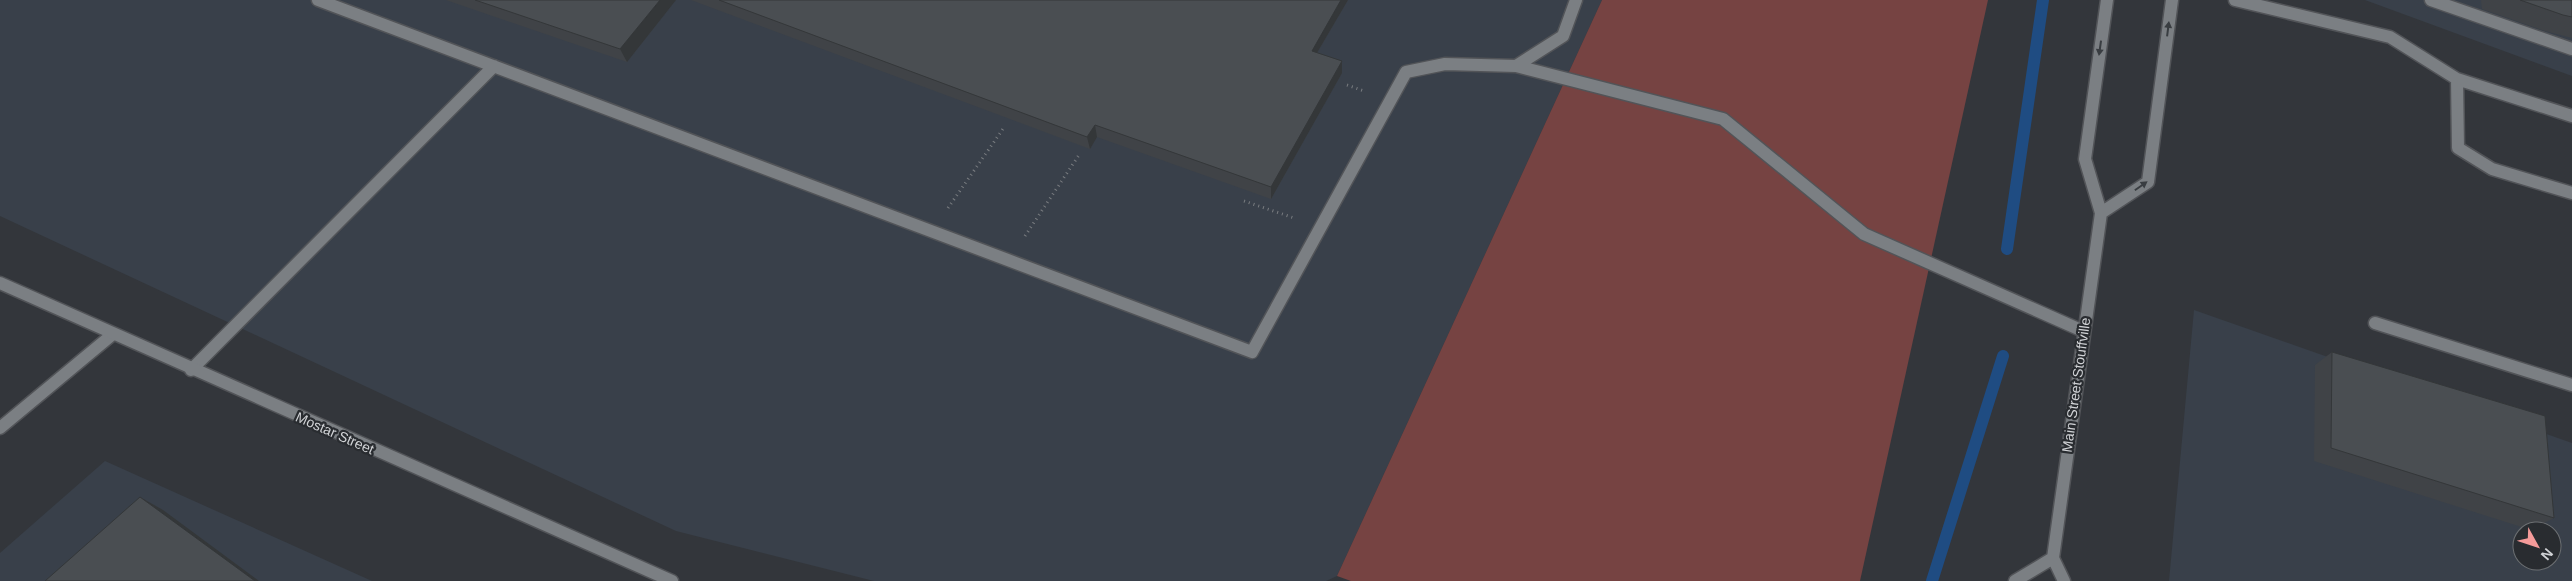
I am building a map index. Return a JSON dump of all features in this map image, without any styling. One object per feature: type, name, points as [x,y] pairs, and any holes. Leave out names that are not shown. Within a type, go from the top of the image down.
[{"type":"main road","points":[[318,0],[1252,352],[1406,72],[1444,64],[1516,66],[1722,118],[1864,234],[2083,331]]},
{"type":"main road","points":[[1516,66],[1563,36],[1576,0]]},
{"type":"main road","name":"Main Street Stouffville","points":[[2053,558],[2083,331],[2101,213],[2085,159],[2107,0]]},
{"type":"main road","points":[[2101,213],[2148,182],[2172,0]]},
{"type":"main road","points":[[2235,0],[2390,37],[2457,79],[2572,116]]},
{"type":"main road","points":[[2431,0],[2572,48]]},
{"type":"main road","points":[[191,370],[494,66]]},
{"type":"main road","points":[[2457,79],[2458,148],[2492,170],[2572,193]]},
{"type":"main road","name":"Mostar Street","points":[[0,283],[191,370],[672,581]]},
{"type":"main road","points":[[2375,322],[2572,385]]},
{"type":"main road","points":[[0,428],[113,334]]},
{"type":"main road","points":[[2015,581],[2053,558],[2064,581]]},
{"type":"path","points":[[932,231],[1005,126]]},
{"type":"path","points":[[1008,260],[1079,155]]},
{"type":"path","points":[[1244,201],[1320,227]]},
{"type":"shaded area","points":[[0,0],[1602,0],[1337,576],[1326,581],[874,581],[676,531],[0,216]]},
{"type":"shaded area","points":[[1602,0],[1988,0],[1860,581],[1351,581],[1337,576]]},
{"type":"shaded area","points":[[2365,0],[2572,0],[2572,76]]},
{"type":"shaded area","points":[[2194,310],[2572,443],[2572,581],[2169,581]]},
{"type":"shaded area","points":[[105,461],[372,581],[0,581],[0,553]]},
{"type":"building","points":[[475,0],[660,0],[620,49]]},
{"type":"building","points":[[719,0],[1341,0],[1312,51],[1342,61],[1271,187],[1095,125],[1087,137]]},
{"type":"building","points":[[2520,0],[2572,0],[2572,17],[2563,15]]},
{"type":"building","points":[[2332,352],[2545,416],[2554,518],[2331,448]]},
{"type":"building","points":[[140,497],[255,581],[45,581]]},
{"type":"waterway","points":[[2007,249],[2043,0]]},
{"type":"waterway","points":[[1932,581],[2003,356]]}]
